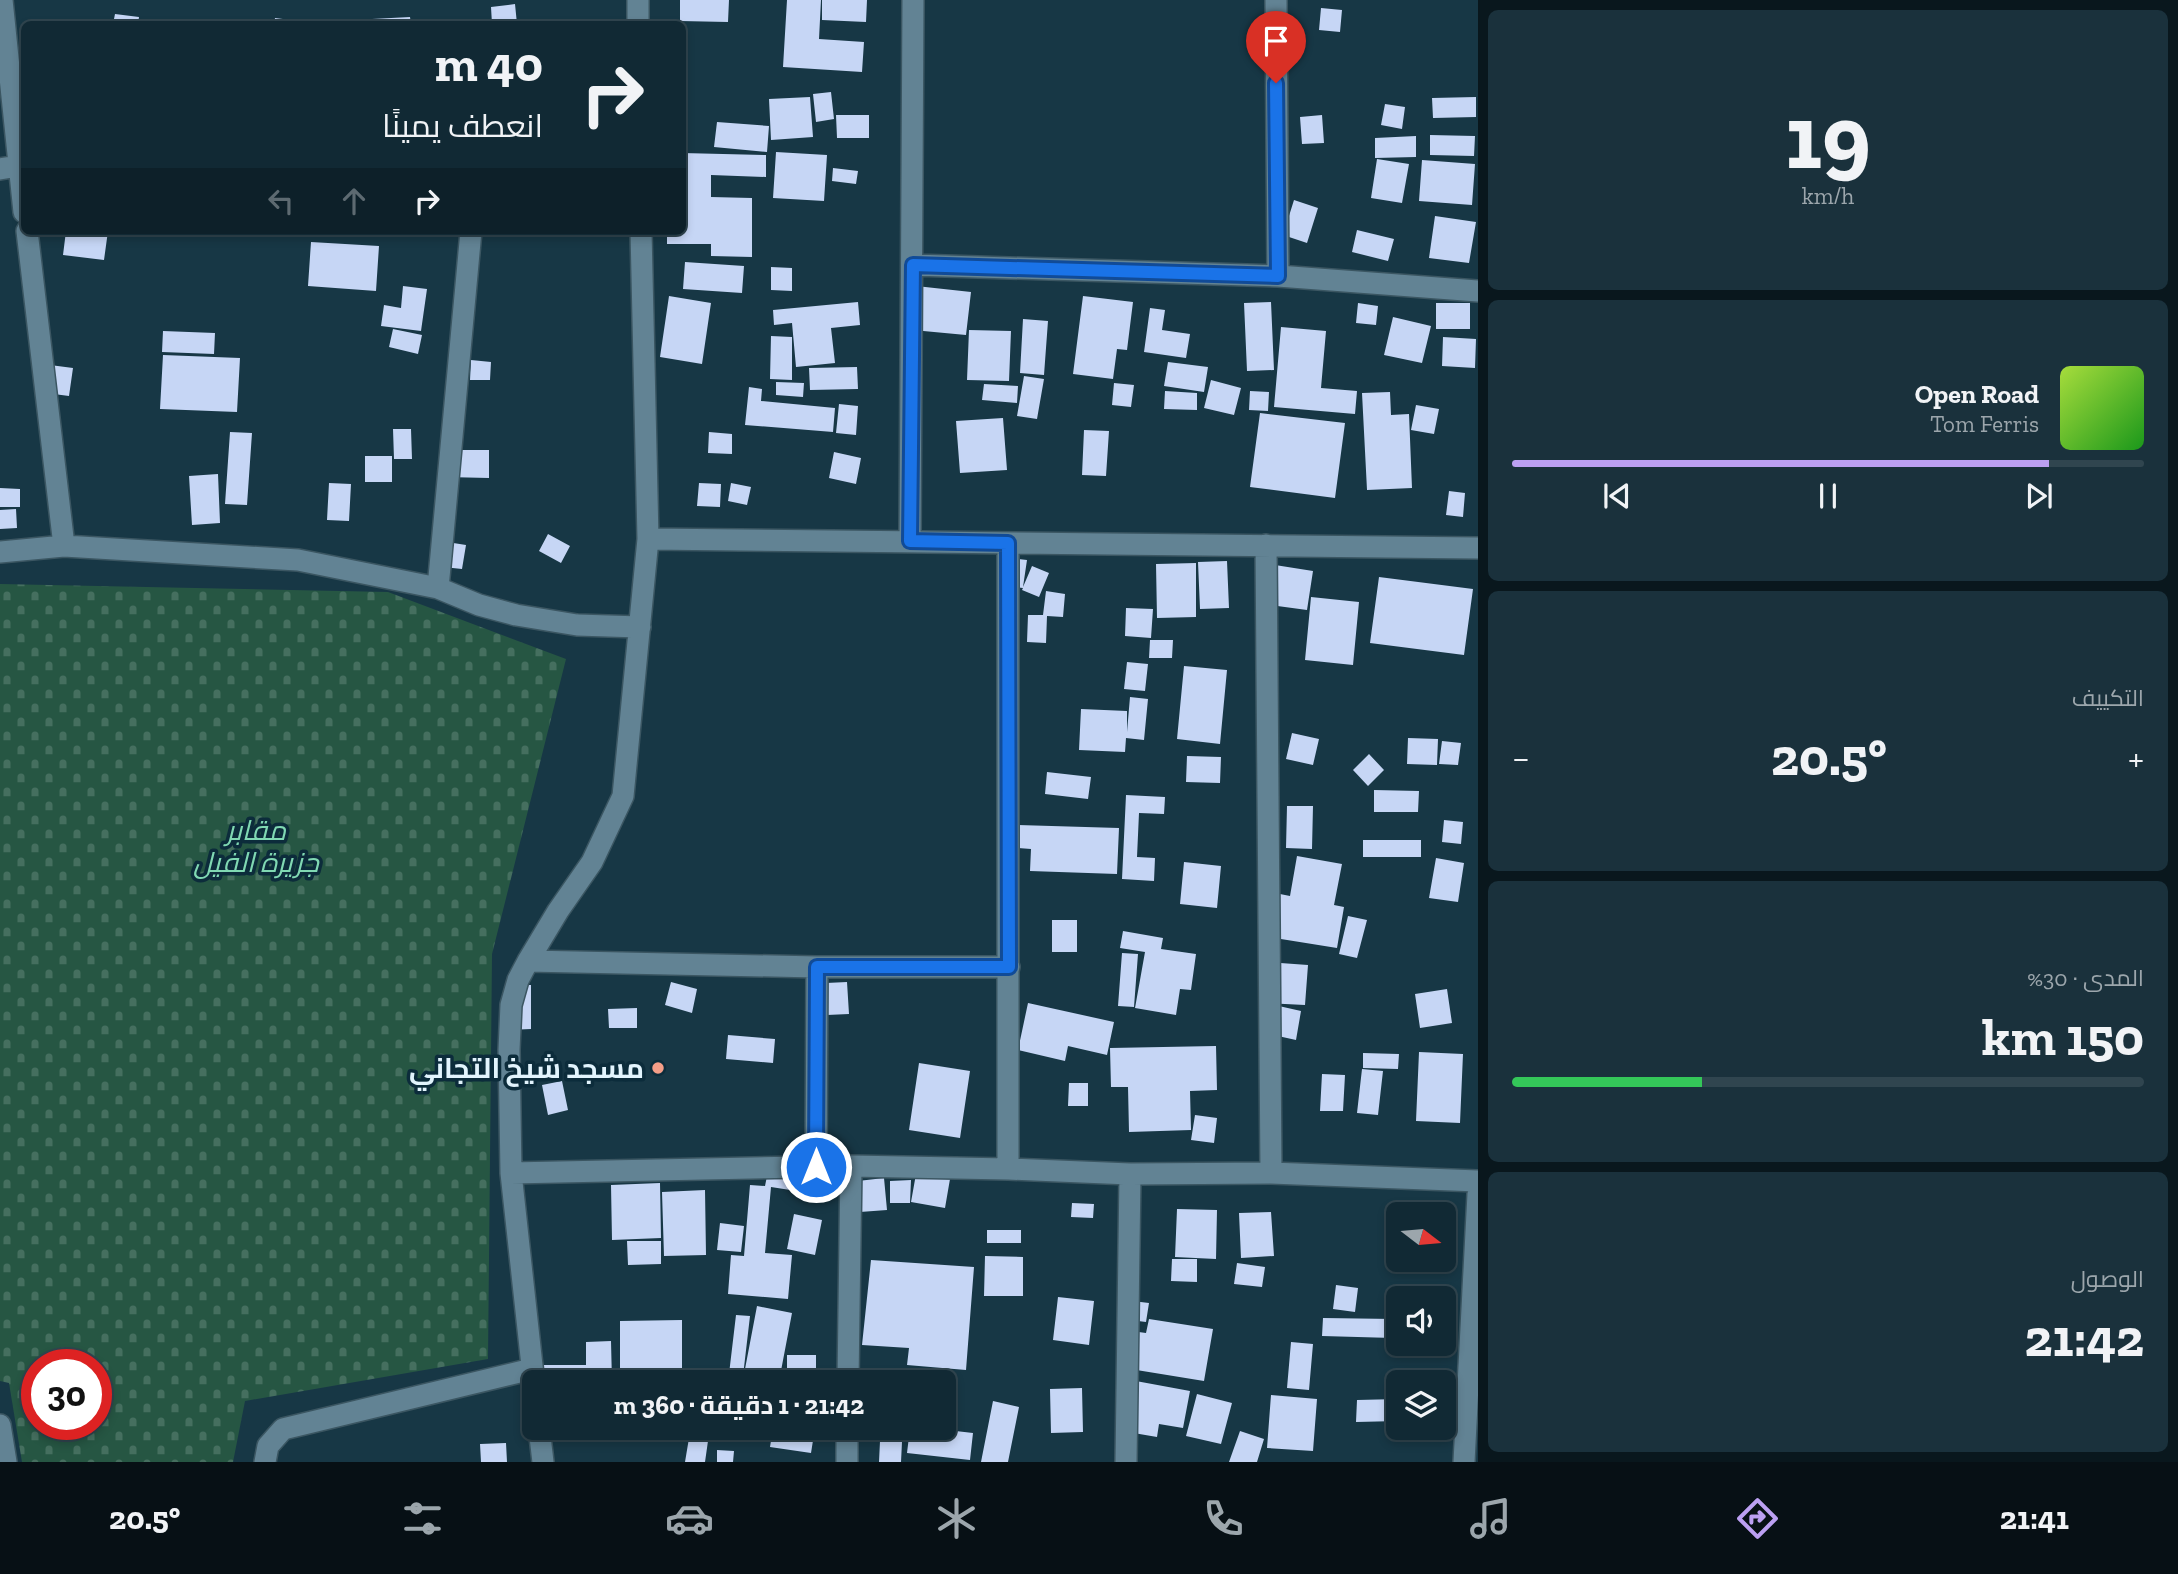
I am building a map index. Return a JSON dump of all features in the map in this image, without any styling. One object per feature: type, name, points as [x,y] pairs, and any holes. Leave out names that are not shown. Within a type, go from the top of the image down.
[{"type":"street","points":[[2,0],[14,166],[21,198]]},
{"type":"street","points":[[638,0],[638,21]]},
{"type":"street","points":[[910,541],[913,0]]},
{"type":"street","points":[[1276,0],[1278,276]]},
{"type":"street","points":[[27,235],[64,545]]},
{"type":"street","points":[[438,587],[471,235]]},
{"type":"street","points":[[532,1370],[511,1173],[511,1005],[518,980],[528,961],[592,862],[623,796],[648,539],[641,235]]},
{"type":"street","points":[[913,265],[1278,276],[1478,291]]},
{"type":"street","points":[[648,539],[1478,548]]},
{"type":"street","points":[[1008,543],[1008,1169]]},
{"type":"street","points":[[0,552],[64,545],[298,560],[438,587],[479,605],[516,615],[577,625],[639,627]]},
{"type":"street","points":[[1266,545],[1271,1173]]},
{"type":"street","points":[[528,961],[817,967],[1009,967]]},
{"type":"street","points":[[816,1167],[817,967]]},
{"type":"street","points":[[511,1173],[851,1166],[1130,1174],[1271,1173],[1478,1181]]},
{"type":"street","points":[[848,1370],[851,1166]]},
{"type":"street","points":[[1125,1462],[1130,1174]]},
{"type":"street","points":[[1464,1462],[1475,1306],[1478,1194]]},
{"type":"street","points":[[265,1462],[268,1446],[283,1429],[522,1379]]},
{"type":"street","points":[[0,1425],[6,1462]]},
{"type":"street","points":[[540,1440],[543,1462]]},
{"type":"street","points":[[847,1440],[847,1462]]},
{"type":"green space","name":"مقابر جزيرة الفيل","points":[[0,584],[388,592],[566,659],[492,954],[488,1359],[245,1401],[233,1462],[22,1462],[9,1383],[0,1381]]},
{"type":"building","points":[[680,0],[729,0],[728,22],[680,21]]},
{"type":"building","points":[[787,0],[821,0],[819,39],[864,42],[862,72],[783,67]]},
{"type":"building","points":[[822,0],[867,0],[866,22],[822,20]]},
{"type":"building","points":[[515,4],[517,21],[492,21],[491,7]]},
{"type":"building","points":[[1321,8],[1342,10],[1340,32],[1319,30]]},
{"type":"building","points":[[115,14],[139,17],[138,21],[114,21]]},
{"type":"building","points":[[410,17],[411,21],[372,21]]},
{"type":"building","points":[[275,18],[298,21],[274,21]]},
{"type":"building","points":[[831,92],[834,119],[816,122],[813,94]]},
{"type":"building","points":[[810,97],[813,137],[771,140],[769,99]]},
{"type":"building","points":[[1476,97],[1476,117],[1433,118],[1432,98]]},
{"type":"building","points":[[1385,104],[1405,107],[1402,129],[1381,125]]},
{"type":"building","points":[[836,115],[869,115],[869,138],[837,138]]},
{"type":"building","points":[[1322,115],[1324,143],[1302,144],[1300,117]]},
{"type":"building","points":[[717,122],[769,126],[767,152],[714,147]]},
{"type":"building","points":[[1430,135],[1475,136],[1474,156],[1430,155]]},
{"type":"building","points":[[1416,136],[1416,157],[1375,158],[1375,138]]},
{"type":"building","points":[[776,152],[827,155],[824,201],[773,198]]},
{"type":"building","points":[[686,153],[766,155],[766,177],[711,175],[711,197],[752,198],[752,257],[711,256],[711,244],[667,244],[667,235],[686,235]]},
{"type":"building","points":[[1377,159],[1409,164],[1402,203],[1371,198]]},
{"type":"building","points":[[1422,160],[1475,164],[1472,205],[1419,201]]},
{"type":"building","points":[[833,168],[858,171],[856,184],[832,181]]},
{"type":"building","points":[[1294,200],[1318,208],[1307,243],[1283,235]]},
{"type":"building","points":[[1435,216],[1476,222],[1469,263],[1429,258]]},
{"type":"building","points":[[1357,230],[1394,239],[1388,261],[1352,252]]},
{"type":"building","points":[[66,235],[107,235],[104,260],[63,255]]},
{"type":"building","points":[[311,242],[379,246],[376,291],[308,286]]},
{"type":"building","points":[[685,262],[744,266],[742,293],[683,289]]},
{"type":"building","points":[[771,267],[792,268],[792,291],[771,290]]},
{"type":"building","points":[[907,285],[971,292],[966,335],[902,329]]},
{"type":"building","points":[[403,286],[427,289],[421,331],[381,326],[384,305],[401,308]]},
{"type":"building","points":[[669,296],[711,303],[702,364],[660,357]]},
{"type":"building","points":[[1083,296],[1133,302],[1127,350],[1117,349],[1113,379],[1073,374]]},
{"type":"building","points":[[858,302],[860,325],[831,328],[835,363],[796,367],[792,323],[774,325],[773,310]]},
{"type":"building","points":[[1271,302],[1274,370],[1247,371],[1244,303]]},
{"type":"building","points":[[1358,303],[1378,306],[1376,325],[1356,323]]},
{"type":"building","points":[[1436,303],[1470,303],[1470,329],[1436,329]]},
{"type":"building","points":[[1150,308],[1165,310],[1162,330],[1190,334],[1186,358],[1144,352]]},
{"type":"building","points":[[1393,317],[1431,326],[1422,363],[1384,355]]},
{"type":"building","points":[[1023,319],[1048,321],[1044,375],[1020,373]]},
{"type":"building","points":[[1281,327],[1326,331],[1321,388],[1357,391],[1355,414],[1274,407]]},
{"type":"building","points":[[393,329],[422,335],[418,354],[389,347]]},
{"type":"building","points":[[969,330],[1011,331],[1009,381],[967,380]]},
{"type":"building","points":[[163,331],[215,333],[214,354],[162,352]]},
{"type":"building","points":[[771,336],[792,337],[792,380],[770,379]]},
{"type":"building","points":[[1443,337],[1476,339],[1475,368],[1442,366]]},
{"type":"building","points":[[163,355],[240,358],[237,412],[160,409]]},
{"type":"building","points":[[471,360],[491,362],[490,380],[470,380]]},
{"type":"building","points":[[1168,362],[1208,367],[1204,392],[1164,386]]},
{"type":"building","points":[[50,365],[73,368],[69,396],[46,393]]},
{"type":"building","points":[[857,367],[858,389],[810,390],[809,368]]},
{"type":"building","points":[[1024,376],[1044,379],[1037,419],[1017,416]]},
{"type":"building","points":[[1211,380],[1241,388],[1234,415],[1204,408]]},
{"type":"building","points":[[776,382],[804,383],[803,397],[776,395]]},
{"type":"building","points":[[1114,383],[1134,385],[1131,407],[1112,405]]},
{"type":"building","points":[[984,384],[1018,386],[1017,403],[982,400]]},
{"type":"building","points":[[749,387],[762,389],[761,401],[835,408],[833,432],[745,425]]},
{"type":"building","points":[[1165,391],[1197,393],[1197,410],[1164,409]]},
{"type":"building","points":[[1250,391],[1269,392],[1268,411],[1249,410]]},
{"type":"building","points":[[1390,392],[1391,415],[1409,414],[1412,488],[1367,490],[1362,393]]},
{"type":"building","points":[[839,404],[858,406],[856,435],[836,433]]},
{"type":"building","points":[[1416,405],[1439,409],[1434,434],[1411,430]]},
{"type":"building","points":[[1260,413],[1345,423],[1335,498],[1250,487]]},
{"type":"building","points":[[1003,418],[1007,470],[960,473],[956,421]]},
{"type":"building","points":[[393,429],[411,429],[412,459],[394,459]]},
{"type":"building","points":[[1084,430],[1109,431],[1106,476],[1082,475]]},
{"type":"building","points":[[230,432],[252,433],[247,505],[225,504]]},
{"type":"building","points":[[709,432],[732,434],[732,454],[708,453]]},
{"type":"building","points":[[446,450],[489,450],[489,478],[446,477]]},
{"type":"building","points":[[834,452],[861,458],[856,484],[829,478]]},
{"type":"building","points":[[365,456],[392,456],[392,482],[365,482]]},
{"type":"building","points":[[218,474],[220,523],[192,525],[189,476]]},
{"type":"building","points":[[329,483],[351,484],[349,521],[327,520]]},
{"type":"building","points":[[699,483],[721,484],[720,507],[697,506]]},
{"type":"building","points":[[731,483],[751,487],[747,505],[728,501]]},
{"type":"building","points":[[0,488],[20,489],[20,507],[0,507]]},
{"type":"building","points":[[1449,491],[1465,493],[1463,517],[1446,515]]},
{"type":"building","points":[[16,509],[17,528],[0,529],[0,510]]},
{"type":"building","points":[[548,534],[570,546],[561,563],[539,551]]},
{"type":"building","points":[[447,542],[466,545],[462,569],[443,567]]},
{"type":"building","points":[[1011,558],[1027,560],[1023,587],[1032,566],[1049,573],[1039,597],[1022,590],[1023,588],[1007,586]]},
{"type":"building","points":[[1227,561],[1229,608],[1200,609],[1198,562]]},
{"type":"building","points":[[1196,563],[1196,617],[1157,618],[1156,564]]},
{"type":"building","points":[[1275,565],[1313,571],[1307,610],[1270,605]]},
{"type":"building","points":[[1379,577],[1473,589],[1464,655],[1370,643]]},
{"type":"building","points":[[1046,591],[1065,594],[1063,617],[1047,616],[1046,643],[1027,642],[1028,615],[1043,615]]},
{"type":"building","points":[[1311,597],[1359,602],[1353,665],[1305,660]]},
{"type":"building","points":[[1126,608],[1153,609],[1151,638],[1125,636]]},
{"type":"building","points":[[1150,640],[1173,640],[1172,658],[1149,658]]},
{"type":"building","points":[[1127,662],[1148,664],[1145,691],[1124,689]]},
{"type":"building","points":[[1184,666],[1227,670],[1220,744],[1177,739]]},
{"type":"building","points":[[1130,697],[1148,699],[1144,740],[1126,738],[1125,752],[1079,750],[1081,709],[1127,711],[1127,732]]},
{"type":"building","points":[[1292,733],[1319,739],[1313,765],[1286,759]]},
{"type":"building","points":[[1408,738],[1438,739],[1437,765],[1407,764]]},
{"type":"building","points":[[1442,741],[1461,743],[1458,765],[1439,764]]},
{"type":"building","points":[[1369,754],[1384,770],[1368,786],[1353,770]]},
{"type":"building","points":[[1187,756],[1221,757],[1220,783],[1186,782]]},
{"type":"building","points":[[1047,772],[1091,777],[1088,799],[1045,794]]},
{"type":"building","points":[[1374,790],[1419,791],[1418,812],[1374,812]]},
{"type":"building","points":[[1126,795],[1165,797],[1164,814],[1139,813],[1137,857],[1155,858],[1154,881],[1122,879]]},
{"type":"building","points":[[1287,806],[1313,806],[1312,849],[1286,848]]},
{"type":"building","points":[[1444,820],[1463,822],[1461,844],[1442,842]]},
{"type":"building","points":[[1018,825],[1119,828],[1117,874],[1030,871],[1031,849],[1018,848]]},
{"type":"building","points":[[1363,840],[1421,840],[1421,857],[1363,857]]},
{"type":"building","points":[[1297,856],[1342,864],[1334,905],[1344,907],[1337,948],[1263,936],[1270,892],[1290,896]]},
{"type":"building","points":[[1436,858],[1464,863],[1458,902],[1429,898]]},
{"type":"building","points":[[1184,862],[1221,866],[1217,908],[1180,904]]},
{"type":"building","points":[[1348,916],[1367,920],[1357,958],[1339,954]]},
{"type":"building","points":[[1052,920],[1077,920],[1077,952],[1052,952]]},
{"type":"building","points":[[1123,931],[1163,938],[1161,949],[1196,954],[1191,990],[1180,989],[1176,1015],[1135,1008],[1145,952],[1120,948]]},
{"type":"building","points":[[1122,953],[1138,954],[1134,1007],[1118,1006]]},
{"type":"building","points":[[1268,962],[1308,965],[1305,1005],[1266,1003]]},
{"type":"building","points":[[671,982],[697,989],[692,1013],[665,1005]]},
{"type":"building","points":[[847,982],[849,1014],[827,1015],[826,983]]},
{"type":"building","points":[[505,985],[531,985],[531,1029],[505,1030]]},
{"type":"building","points":[[1447,989],[1452,1023],[1420,1028],[1415,994]]},
{"type":"building","points":[[1028,1003],[1114,1022],[1107,1055],[1068,1046],[1065,1061],[1018,1050]]},
{"type":"building","points":[[1270,1004],[1301,1011],[1296,1040],[1264,1033]]},
{"type":"building","points":[[637,1008],[637,1028],[609,1028],[608,1009]]},
{"type":"building","points":[[728,1035],[775,1039],[773,1063],[726,1059]]},
{"type":"building","points":[[1216,1046],[1217,1090],[1190,1091],[1191,1130],[1129,1132],[1128,1087],[1111,1087],[1110,1048]]},
{"type":"building","points":[[1419,1052],[1463,1054],[1460,1123],[1416,1121]]},
{"type":"building","points":[[1363,1053],[1399,1054],[1398,1069],[1363,1068]]},
{"type":"building","points":[[919,1063],[970,1071],[960,1138],[909,1130]]},
{"type":"building","points":[[1362,1069],[1383,1071],[1378,1115],[1357,1113]]},
{"type":"building","points":[[1322,1074],[1345,1075],[1343,1111],[1320,1111]]},
{"type":"building","points":[[562,1081],[568,1110],[548,1115],[542,1085]]},
{"type":"building","points":[[1069,1083],[1088,1083],[1088,1106],[1068,1106]]},
{"type":"building","points":[[1195,1115],[1217,1118],[1214,1143],[1191,1140]]},
{"type":"building","points":[[769,1166],[819,1175],[816,1194],[771,1187],[765,1253],[792,1255],[788,1299],[728,1294],[731,1255],[744,1256],[750,1185],[765,1186]]},
{"type":"building","points":[[916,1174],[950,1179],[945,1208],[911,1202]]},
{"type":"building","points":[[884,1178],[887,1210],[860,1212],[858,1181]]},
{"type":"building","points":[[911,1180],[910,1203],[890,1203],[890,1181]]},
{"type":"building","points":[[660,1183],[661,1238],[612,1240],[611,1185]]},
{"type":"building","points":[[705,1190],[706,1255],[664,1256],[662,1192]]},
{"type":"building","points":[[1072,1203],[1094,1204],[1093,1218],[1071,1217]]},
{"type":"building","points":[[1177,1209],[1217,1210],[1216,1259],[1175,1257]]},
{"type":"building","points":[[1271,1212],[1274,1256],[1241,1258],[1239,1213]]},
{"type":"building","points":[[794,1214],[822,1220],[815,1255],[787,1249]]},
{"type":"building","points":[[720,1223],[744,1226],[741,1252],[717,1250]]},
{"type":"building","points":[[987,1230],[1021,1230],[1021,1243],[987,1243]]},
{"type":"building","points":[[627,1241],[661,1241],[661,1264],[628,1265]]},
{"type":"building","points":[[985,1256],[1023,1257],[1023,1296],[984,1296]]},
{"type":"building","points":[[1172,1259],[1197,1259],[1197,1282],[1171,1281]]},
{"type":"building","points":[[871,1260],[974,1267],[966,1370],[907,1365],[909,1348],[862,1345]]},
{"type":"building","points":[[1237,1263],[1265,1267],[1262,1287],[1234,1284]]},
{"type":"building","points":[[1336,1285],[1358,1288],[1355,1312],[1333,1309]]},
{"type":"building","points":[[1058,1297],[1094,1301],[1089,1345],[1053,1340]]},
{"type":"building","points":[[1124,1300],[1149,1303],[1146,1322],[1122,1319]]},
{"type":"building","points":[[757,1306],[792,1313],[781,1370],[745,1369]]},
{"type":"building","points":[[736,1315],[750,1316],[744,1370],[729,1370]]},
{"type":"building","points":[[1323,1318],[1386,1319],[1386,1338],[1322,1336]]},
{"type":"building","points":[[1149,1319],[1213,1329],[1204,1381],[1118,1367],[1124,1330],[1146,1333]]},
{"type":"building","points":[[682,1320],[682,1368],[697,1370],[620,1370],[620,1321]]},
{"type":"building","points":[[611,1341],[612,1370],[542,1370],[542,1365],[586,1365],[586,1342]]},
{"type":"building","points":[[1291,1342],[1313,1344],[1309,1390],[1287,1388]]},
{"type":"building","points":[[787,1355],[816,1355],[816,1370],[787,1370]]},
{"type":"building","points":[[1125,1379],[1190,1391],[1183,1428],[1159,1424],[1157,1437],[1116,1430]]},
{"type":"building","points":[[1082,1388],[1083,1432],[1051,1433],[1050,1389]]},
{"type":"building","points":[[1197,1394],[1232,1403],[1221,1444],[1186,1436]]},
{"type":"building","points":[[1271,1395],[1317,1399],[1313,1451],[1267,1448]]},
{"type":"building","points":[[1386,1399],[1386,1421],[1356,1422],[1357,1400]]},
{"type":"building","points":[[993,1401],[1019,1407],[1008,1462],[981,1462]]},
{"type":"building","points":[[956,1431],[973,1433],[970,1460],[907,1453],[909,1440],[956,1440]]},
{"type":"building","points":[[1240,1431],[1264,1439],[1257,1462],[1229,1462]]},
{"type":"building","points":[[689,1440],[708,1441],[705,1462],[685,1462]]},
{"type":"building","points":[[771,1440],[813,1440],[811,1453],[770,1447]]},
{"type":"building","points":[[880,1441],[902,1442],[901,1462],[879,1462]]},
{"type":"building","points":[[506,1443],[507,1462],[481,1462],[480,1444]]},
{"type":"building","points":[[717,1450],[734,1451],[733,1462],[717,1462]]},
{"type":"place","name":"مسجد شيخ التجاني","points":[[658,1068]]},
{"type":"route","points":[[816,1167],[817,967],[1009,967],[1008,543],[910,541],[913,265],[1278,276],[1276,83]]}]
